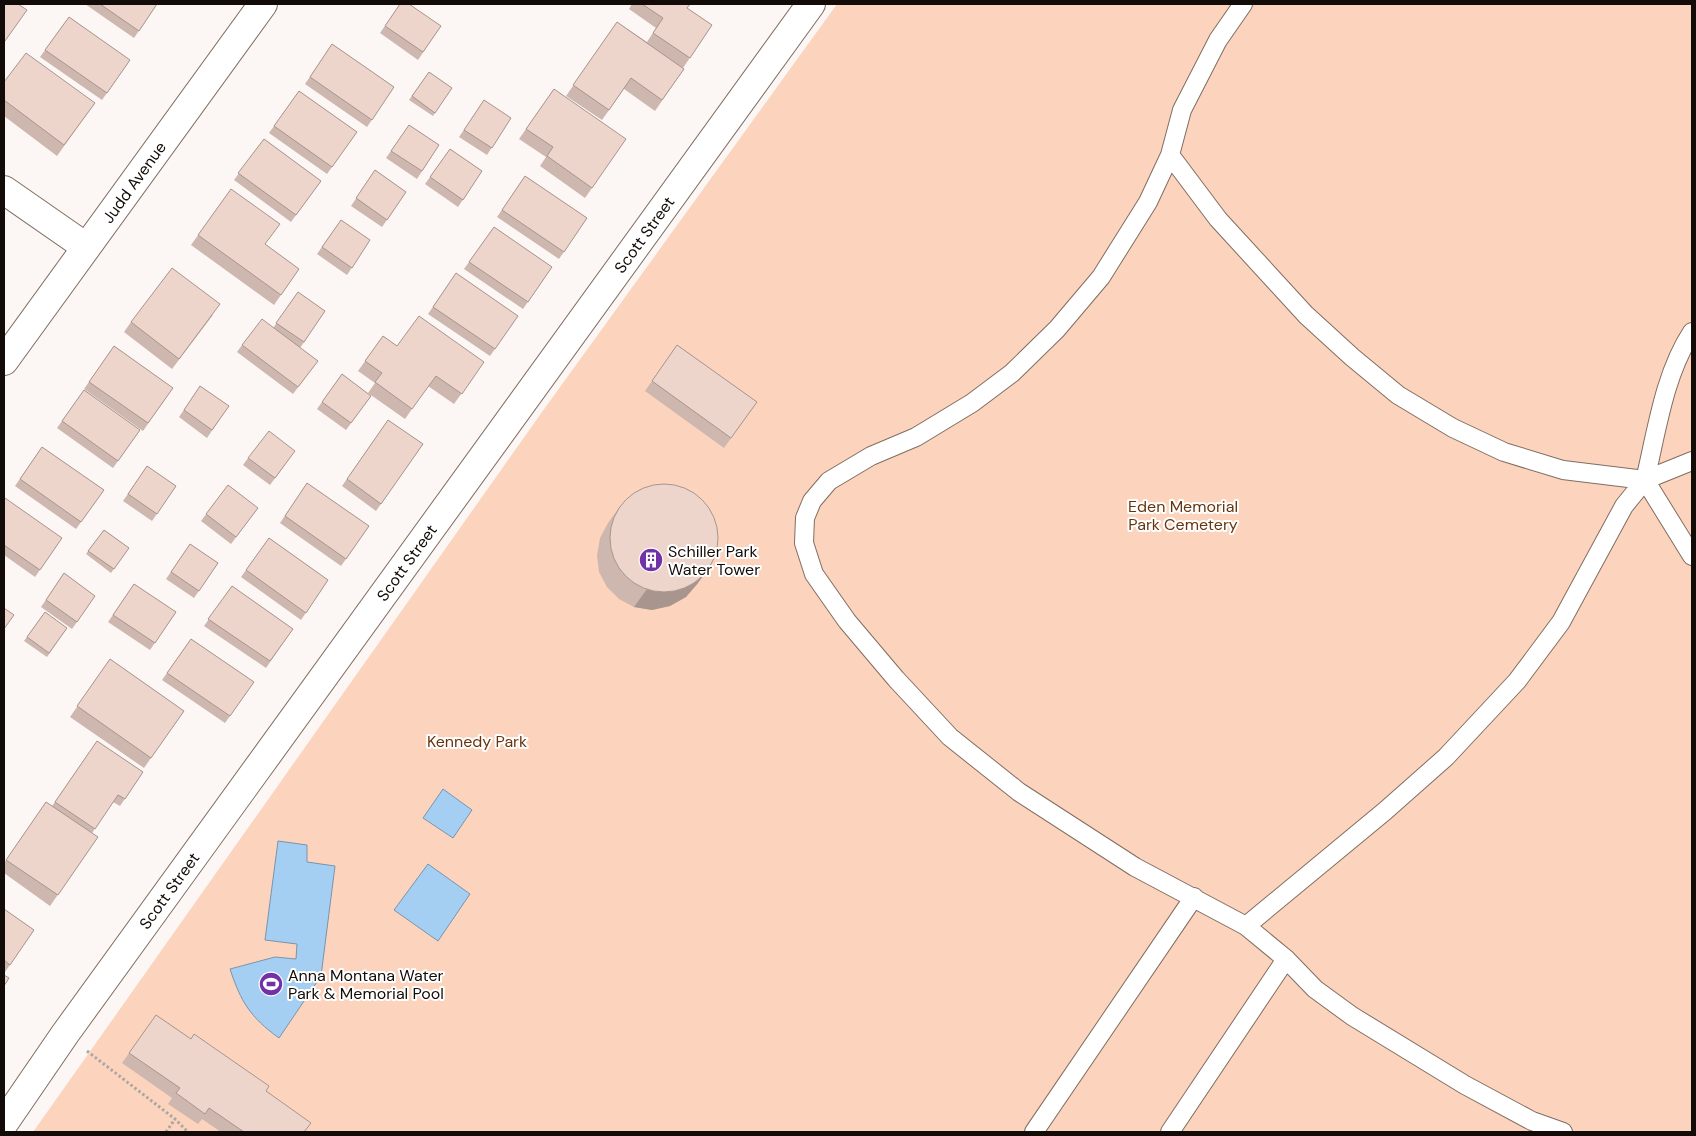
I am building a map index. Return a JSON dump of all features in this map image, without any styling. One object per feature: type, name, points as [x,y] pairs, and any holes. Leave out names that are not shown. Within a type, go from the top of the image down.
[{"type":"street","name":"Judd Avenue","points":[[4,361],[263,4]]},
{"type":"street","name":"Scott Street","points":[[4,1123],[65,1034],[811,4]]},
{"type":"street","points":[[4,190],[86,247]]},
{"type":"lane","points":[[1243,4],[1218,40],[1182,110],[1170,155],[1148,202],[1101,277],[1057,329],[1012,373],[972,404],[916,437],[870,456],[829,481],[812,501],[806,518],[804,542],[814,574],[847,621],[896,679],[950,737],[1019,792],[1135,866],[1246,926],[1286,959],[1315,988],[1352,1016],[1465,1085],[1532,1121],[1564,1132]]},
{"type":"lane","points":[[1170,155],[1218,219],[1306,315],[1352,357],[1398,395],[1453,428],[1504,452],[1563,470],[1645,480],[1692,462]]},
{"type":"lane","points":[[1246,926],[1385,811],[1446,757],[1517,681],[1561,622],[1624,506],[1645,480],[1669,379],[1692,332]]},
{"type":"lane","points":[[1645,480],[1692,556]]},
{"type":"lane","points":[[1034,1132],[1194,897]]},
{"type":"lane","points":[[1170,1132],[1286,959]]},
{"type":"path","points":[[65,1034],[175,1119],[188,1132]]},
{"type":"path","points":[[166,1132],[175,1119]]},
{"type":"green space","name":"Eden Memorial Park Cemetery","points":[[837,4],[1692,4],[1692,1132],[33,1132],[542,412]]},
{"type":"water","points":[[443,789],[472,810],[453,838],[423,818]]},
{"type":"water","points":[[278,841],[307,845],[307,862],[335,866],[321,976],[279,1038],[261,1023],[248,1008],[238,991],[230,969],[275,957],[296,959],[297,944],[265,940]]},
{"type":"water","points":[[428,864],[470,894],[438,941],[394,910]]},
{"type":"building","points":[[4,4],[18,4],[27,10],[5,41],[4,40]]},
{"type":"building","points":[[100,4],[157,4],[139,31]]},
{"type":"building","points":[[400,4],[409,4],[441,26],[423,52],[385,26]]},
{"type":"building","points":[[642,4],[690,4],[687,8],[712,25],[690,58],[653,33],[663,18]]},
{"type":"building","points":[[69,17],[130,60],[107,93],[45,50]]},
{"type":"building","points":[[617,22],[684,69],[662,100],[631,78],[609,110],[573,85]]},
{"type":"building","points":[[332,44],[394,87],[372,120],[310,77]]},
{"type":"building","points":[[26,53],[95,103],[64,145],[4,100],[4,82]]},
{"type":"building","points":[[429,72],[452,88],[435,113],[412,96]]},
{"type":"building","points":[[554,89],[626,139],[592,188],[547,156],[553,147],[526,129]]},
{"type":"building","points":[[299,91],[357,132],[332,167],[274,126]]},
{"type":"building","points":[[484,100],[511,118],[492,148],[464,130]]},
{"type":"building","points":[[409,125],[439,145],[422,171],[391,151]]},
{"type":"building","points":[[264,139],[321,181],[296,215],[238,173]]},
{"type":"building","points":[[450,149],[482,171],[463,200],[430,177]]},
{"type":"building","points":[[375,170],[406,192],[387,220],[356,198]]},
{"type":"building","points":[[525,176],[587,218],[564,252],[502,210]]},
{"type":"building","points":[[231,189],[280,224],[265,244],[299,269],[281,295],[198,235]]},
{"type":"building","points":[[341,220],[370,240],[352,268],[322,247]]},
{"type":"building","points":[[494,227],[552,267],[528,302],[469,262]]},
{"type":"building","points":[[172,268],[220,304],[179,359],[131,322]]},
{"type":"building","points":[[456,273],[518,316],[495,349],[433,307]]},
{"type":"building","points":[[298,292],[325,311],[304,342],[276,323]]},
{"type":"building","points":[[419,316],[484,362],[462,394],[436,376],[412,409],[375,382],[382,373],[365,361],[383,336],[397,346]]},
{"type":"building","points":[[262,319],[318,361],[298,387],[242,345]]},
{"type":"building","points":[[677,345],[757,402],[731,438],[652,381]]},
{"type":"building","points":[[114,346],[173,388],[148,423],[89,382]]},
{"type":"building","points":[[342,374],[371,396],[351,423],[322,402]]},
{"type":"building","points":[[200,386],[229,406],[212,430],[184,410]]},
{"type":"building","points":[[84,390],[140,430],[118,461],[62,421]]},
{"type":"building","points":[[388,420],[423,444],[381,504],[347,479]]},
{"type":"building","points":[[269,431],[295,451],[275,478],[248,458]]},
{"type":"building","points":[[42,447],[104,490],[81,522],[20,479]]},
{"type":"building","points":[[147,466],[176,486],[157,514],[128,494]]},
{"type":"building","points":[[307,483],[369,526],[346,559],[285,516]]},
{"type":"building","name":"Schiller Park Water Tower","points":[[664,484],[674,485],[694,493],[702,500],[709,508],[717,528],[717,548],[709,568],[702,576],[694,583],[674,591],[664,592],[654,591],[634,583],[626,576],[619,568],[611,548],[610,538],[611,528],[619,508],[626,500],[634,493],[654,485]]},
{"type":"building","points":[[228,485],[258,508],[236,537],[206,514]]},
{"type":"building","points":[[5,498],[62,538],[40,570],[4,545]]},
{"type":"building","points":[[104,530],[129,548],[114,569],[88,551]]},
{"type":"building","points":[[269,538],[328,580],[306,613],[246,570]]},
{"type":"building","points":[[190,544],[218,563],[199,591],[171,572]]},
{"type":"building","points":[[64,573],[95,596],[77,622],[46,600]]},
{"type":"building","points":[[134,584],[176,612],[155,643],[113,615]]},
{"type":"building","points":[[232,586],[293,629],[270,661],[208,619]]},
{"type":"building","points":[[4,608],[14,615],[4,629]]},
{"type":"building","points":[[45,612],[67,628],[49,653],[27,637]]},
{"type":"building","points":[[191,639],[254,682],[230,716],[167,673]]},
{"type":"building","points":[[110,659],[184,711],[151,758],[77,706]]},
{"type":"building","points":[[97,741],[143,772],[125,799],[118,795],[95,829],[55,802]]},
{"type":"building","points":[[46,802],[98,837],[58,895],[6,860]]},
{"type":"building","points":[[4,909],[34,930],[10,965],[4,960]]},
{"type":"building","points":[[4,975],[9,978],[4,986]]},
{"type":"building","points":[[156,1015],[191,1039],[194,1034],[269,1086],[266,1091],[311,1123],[304,1132],[244,1132],[209,1108],[205,1114],[176,1093],[180,1088],[129,1053]]},
{"type":"place","name":"Schiller Park Water Tower","points":[[651,560]]},
{"type":"place","name":"Anna Montana Water Park & Memorial Pool","points":[[271,984]]},
{"type":"park label","name":"Kennedy Park","points":[[477,741]]}]
